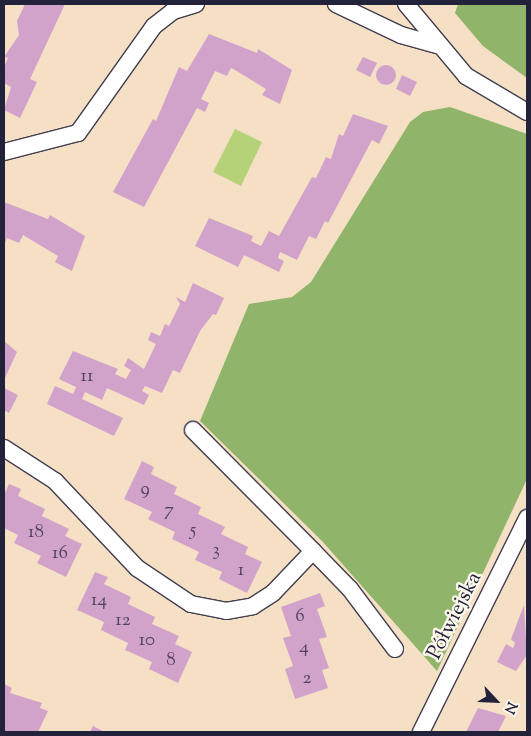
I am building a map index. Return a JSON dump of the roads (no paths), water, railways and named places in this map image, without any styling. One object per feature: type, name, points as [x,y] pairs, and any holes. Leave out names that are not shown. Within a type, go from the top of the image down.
[{"type":"street","points":[[4,152],[78,133],[154,26],[173,12],[196,4]]},
{"type":"street","points":[[336,4],[401,35],[440,46]]},
{"type":"street","points":[[406,4],[440,46],[485,91],[527,112]]},
{"type":"street","points":[[193,430],[350,589],[395,649]]},
{"type":"street","points":[[4,448],[55,481],[137,568],[191,604],[226,611],[253,606],[273,593],[313,551]]},
{"type":"street","name":"Półwiejska","points":[[421,732],[525,527]]}]
